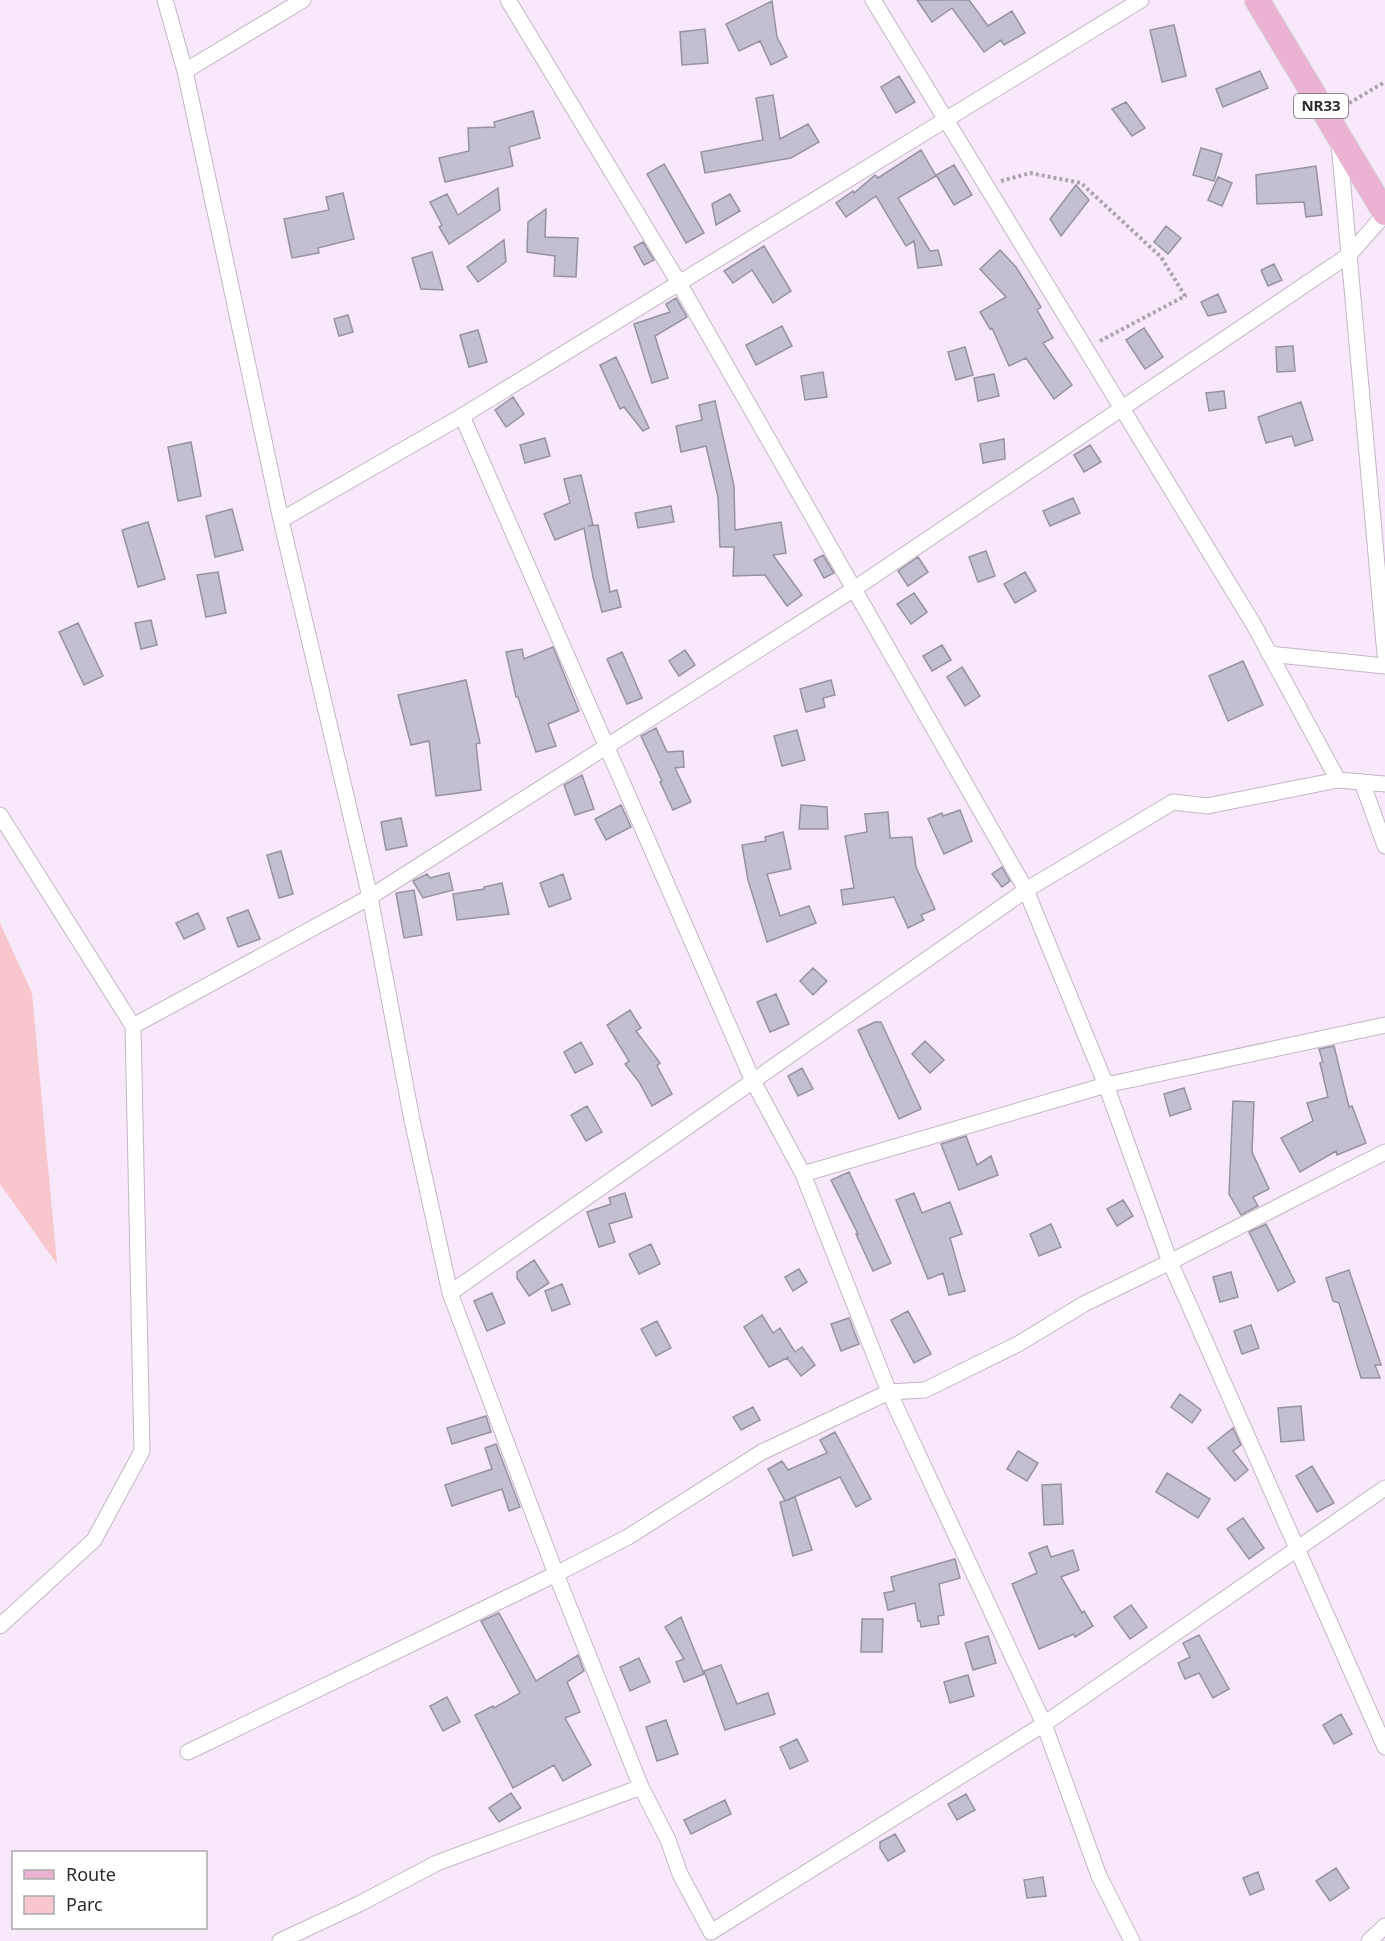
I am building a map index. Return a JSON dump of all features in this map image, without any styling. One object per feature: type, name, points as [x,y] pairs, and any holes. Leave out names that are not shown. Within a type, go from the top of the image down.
[{"type":"main road","name":"NR33","points":[[1257,0],[1385,214]]},
{"type":"street","points":[[165,0],[185,71],[281,520],[370,897],[412,1120],[450,1293],[556,1574],[640,1787],[668,1840],[680,1875],[711,1932],[1044,1724],[1385,1488]]},
{"type":"street","points":[[185,71],[303,0]]},
{"type":"street","points":[[508,0],[679,283],[1026,890],[1106,1085],[1170,1263],[1385,1747]]},
{"type":"street","points":[[873,0],[1254,625],[1338,780]]},
{"type":"street","points":[[281,520],[462,416],[1141,0]]},
{"type":"street","points":[[1333,126],[1349,255],[1385,645]]},
{"type":"street","points":[[133,1026],[370,897],[854,589],[1349,255],[1385,214]]},
{"type":"street","points":[[462,416],[753,1081],[802,1174],[889,1392],[1044,1724],[1099,1876],[1132,1941]]},
{"type":"street","points":[[1269,654],[1385,666]]},
{"type":"street","points":[[450,1293],[1026,890],[1173,802],[1207,806],[1338,780],[1385,784]]},
{"type":"street","points":[[1362,782],[1385,846]]},
{"type":"street","points":[[0,816],[133,1026],[142,1451],[94,1540],[0,1626]]},
{"type":"street","points":[[802,1174],[1106,1085],[1385,1025]]},
{"type":"street","points":[[188,1752],[628,1537],[762,1452],[889,1392],[925,1390],[1018,1344],[1084,1304],[1170,1263],[1385,1152]]},
{"type":"street","points":[[280,1941],[359,1904],[437,1863],[640,1787]]},
{"type":"street","points":[[1369,1941],[1385,1926]]},
{"type":"path","points":[[1333,126],[1385,82]]},
{"type":"path","points":[[986,184],[1030,173],[1081,183],[1161,257],[1185,296],[1085,349]]},
{"type":"green space","points":[[0,923],[32,993],[57,1264],[0,1184]]},
{"type":"building","points":[[917,0],[969,0],[988,26],[1012,11],[1025,33],[1004,45],[1001,40],[984,52],[952,8],[932,22]]},
{"type":"building","points":[[772,1],[777,37],[787,57],[771,65],[760,41],[739,51],[726,24]]},
{"type":"building","points":[[1174,25],[1186,76],[1162,82],[1150,30]]},
{"type":"building","points":[[705,29],[708,63],[682,65],[680,32]]},
{"type":"building","points":[[1260,71],[1268,88],[1223,107],[1216,89]]},
{"type":"building","points":[[899,76],[915,102],[896,113],[881,87]]},
{"type":"building","points":[[773,95],[780,139],[808,124],[819,142],[791,158],[705,173],[701,152],[763,140],[756,98]]},
{"type":"building","points":[[1126,102],[1145,128],[1132,136],[1112,109]]},
{"type":"building","points":[[533,111],[540,138],[509,147],[513,166],[445,182],[439,158],[469,151],[468,128],[495,127],[494,122]]},
{"type":"building","points":[[1201,148],[1222,154],[1214,181],[1193,175]]},
{"type":"building","points":[[921,150],[936,176],[898,198],[930,251],[938,250],[942,265],[918,268],[914,241],[906,246],[876,196],[846,217],[836,203],[853,191],[854,193],[875,175],[878,178]]},
{"type":"building","points":[[664,164],[704,233],[686,243],[647,174]]},
{"type":"building","points":[[954,165],[972,195],[954,205],[936,175]]},
{"type":"building","points":[[1316,166],[1322,215],[1306,217],[1304,202],[1257,204],[1256,175]]},
{"type":"building","points":[[1218,177],[1232,183],[1222,206],[1208,200]]},
{"type":"building","points":[[1076,185],[1089,200],[1061,236],[1050,219]]},
{"type":"building","points":[[498,188],[500,210],[449,244],[439,227],[442,225],[430,202],[447,194],[458,215]]},
{"type":"building","points":[[343,193],[354,239],[318,248],[319,253],[292,258],[284,219],[329,210],[326,197]]},
{"type":"building","points":[[730,194],[740,211],[716,225],[712,204]]},
{"type":"building","points":[[546,209],[545,237],[578,238],[576,277],[554,276],[555,256],[527,252],[528,222]]},
{"type":"building","points":[[1166,226],[1181,238],[1168,254],[1154,242]]},
{"type":"building","points":[[504,240],[506,262],[478,282],[467,267]]},
{"type":"building","points":[[643,242],[654,260],[644,265],[634,247]]},
{"type":"building","points":[[764,246],[791,291],[773,303],[752,270],[733,283],[724,271]]},
{"type":"building","points":[[1000,250],[1016,267],[1041,307],[1037,310],[1053,338],[1043,343],[1072,385],[1054,399],[1026,358],[1009,366],[992,328],[990,329],[980,312],[1006,297],[980,269]]},
{"type":"building","points":[[432,252],[443,290],[421,289],[412,258]]},
{"type":"building","points":[[1274,264],[1282,280],[1268,286],[1261,270]]},
{"type":"building","points":[[1218,294],[1226,312],[1208,316],[1201,302]]},
{"type":"building","points":[[676,298],[687,317],[655,336],[668,378],[652,383],[634,324],[670,312],[666,304]]},
{"type":"building","points":[[348,315],[353,332],[339,336],[334,319]]},
{"type":"building","points":[[782,326],[792,346],[756,365],[746,345]]},
{"type":"building","points":[[1144,328],[1163,357],[1145,369],[1126,340]]},
{"type":"building","points":[[478,330],[487,362],[469,367],[460,335]]},
{"type":"building","points":[[1293,346],[1295,371],[1277,372],[1276,347]]},
{"type":"building","points":[[965,347],[973,375],[956,380],[948,352]]},
{"type":"building","points":[[616,357],[649,428],[643,431],[624,407],[620,409],[600,365]]},
{"type":"building","points":[[823,372],[827,397],[805,400],[801,376]]},
{"type":"building","points":[[994,374],[999,396],[978,401],[974,378]]},
{"type":"building","points":[[1224,391],[1226,408],[1209,411],[1206,393]]},
{"type":"building","points":[[513,397],[524,414],[506,427],[495,410]]},
{"type":"building","points":[[715,401],[734,486],[735,530],[781,522],[786,553],[773,555],[802,595],[787,606],[765,575],[733,576],[734,547],[720,547],[718,497],[706,446],[681,452],[676,426],[702,420],[699,405]]},
{"type":"building","points":[[1301,402],[1313,440],[1295,446],[1292,436],[1266,443],[1258,417]]},
{"type":"building","points":[[545,438],[550,456],[525,463],[520,445]]},
{"type":"building","points":[[1004,439],[1005,459],[983,463],[980,444]]},
{"type":"building","points":[[191,442],[201,496],[178,501],[168,447]]},
{"type":"building","points":[[1090,445],[1101,462],[1084,472],[1074,455]]},
{"type":"building","points":[[581,475],[593,525],[588,526],[598,525],[610,592],[617,590],[621,607],[602,612],[584,528],[555,540],[544,514],[570,503],[564,479]]},
{"type":"building","points":[[1073,498],[1080,513],[1050,526],[1043,511]]},
{"type":"building","points":[[671,506],[674,522],[638,528],[635,513]]},
{"type":"building","points":[[232,509],[243,550],[215,557],[206,516]]},
{"type":"building","points":[[148,522],[165,579],[138,587],[122,530]]},
{"type":"building","points":[[986,551],[995,576],[978,582],[969,557]]},
{"type":"building","points":[[823,555],[834,573],[824,578],[814,560]]},
{"type":"building","points":[[918,557],[928,572],[908,586],[898,571]]},
{"type":"building","points":[[218,572],[226,613],[206,617],[197,575]]},
{"type":"building","points":[[1025,572],[1036,591],[1015,603],[1004,584]]},
{"type":"building","points":[[914,593],[927,612],[911,624],[897,604]]},
{"type":"building","points":[[151,620],[157,645],[141,649],[135,623]]},
{"type":"building","points":[[78,623],[103,676],[84,685],[59,632]]},
{"type":"building","points":[[942,645],[951,660],[932,671],[923,656]]},
{"type":"building","points":[[553,647],[579,711],[548,724],[556,746],[536,752],[518,697],[516,697],[506,652],[522,649],[524,659]]},
{"type":"building","points":[[685,650],[695,665],[679,676],[669,661]]},
{"type":"building","points":[[622,652],[642,698],[627,704],[607,659]]},
{"type":"building","points":[[1243,661],[1263,705],[1228,721],[1209,676]]},
{"type":"building","points":[[962,667],[980,696],[965,706],[947,677]]},
{"type":"building","points":[[466,680],[480,743],[476,744],[481,790],[436,796],[429,741],[411,745],[398,695]]},
{"type":"building","points":[[831,680],[835,695],[823,698],[825,707],[806,712],[800,689]]},
{"type":"building","points":[[656,728],[667,752],[683,751],[684,767],[675,768],[691,802],[673,810],[641,736]]},
{"type":"building","points":[[797,730],[805,760],[782,766],[774,736]]},
{"type":"building","points":[[582,775],[594,809],[575,815],[564,785]]},
{"type":"building","points":[[621,805],[631,827],[606,840],[595,819]]},
{"type":"building","points":[[801,805],[827,807],[828,829],[799,829]]},
{"type":"building","points":[[960,810],[972,841],[944,854],[928,819],[942,813],[943,816]]},
{"type":"building","points":[[888,812],[890,838],[912,837],[916,867],[935,909],[921,915],[924,920],[908,928],[894,897],[843,905],[841,890],[854,888],[845,836],[867,832],[865,814]]},
{"type":"building","points":[[401,818],[407,846],[386,850],[381,822]]},
{"type":"building","points":[[783,832],[791,869],[767,874],[780,916],[809,906],[816,923],[767,942],[748,880],[742,845],[766,841],[765,837]]},
{"type":"building","points":[[281,851],[293,894],[279,898],[267,855]]},
{"type":"building","points":[[1002,867],[1010,881],[1002,887],[992,874]]},
{"type":"building","points":[[449,873],[453,890],[423,898],[413,881],[427,874],[430,878]]},
{"type":"building","points":[[563,874],[571,899],[549,907],[540,883]]},
{"type":"building","points":[[502,883],[509,914],[457,920],[453,894],[484,889],[484,887]]},
{"type":"building","points":[[414,890],[422,935],[404,938],[396,893]]},
{"type":"building","points":[[248,910],[260,939],[238,947],[227,918]]},
{"type":"building","points":[[198,913],[205,929],[184,939],[176,923]]},
{"type":"building","points":[[813,968],[827,981],[813,995],[800,981]]},
{"type":"building","points":[[776,994],[789,1024],[770,1032],[757,1002]]},
{"type":"building","points":[[630,1010],[641,1028],[636,1031],[660,1063],[657,1066],[672,1094],[652,1106],[639,1082],[625,1064],[629,1061],[607,1025]]},
{"type":"building","points":[[875,1022],[881,1022],[921,1109],[899,1119],[858,1030]]},
{"type":"building","points":[[925,1041],[944,1060],[930,1073],[912,1054]]},
{"type":"building","points":[[581,1042],[593,1064],[575,1073],[564,1052]]},
{"type":"building","points":[[1334,1046],[1349,1107],[1352,1106],[1366,1143],[1337,1155],[1336,1151],[1300,1172],[1281,1138],[1313,1121],[1307,1103],[1328,1097],[1319,1049]]},
{"type":"building","points":[[802,1068],[813,1089],[798,1096],[788,1076]]},
{"type":"building","points":[[1184,1088],[1191,1109],[1170,1116],[1164,1094]]},
{"type":"building","points":[[1233,1101],[1254,1102],[1252,1152],[1269,1189],[1253,1197],[1258,1206],[1241,1215],[1229,1194]]},
{"type":"building","points":[[587,1106],[602,1132],[586,1141],[571,1115]]},
{"type":"building","points":[[966,1136],[977,1165],[991,1156],[998,1175],[959,1190],[941,1144]]},
{"type":"building","points":[[849,1172],[891,1263],[873,1271],[856,1234],[858,1234],[831,1180]]},
{"type":"building","points":[[625,1193],[632,1217],[609,1224],[615,1242],[599,1247],[587,1212],[611,1204],[609,1198]]},
{"type":"building","points":[[914,1193],[922,1213],[950,1202],[962,1234],[950,1238],[965,1291],[949,1295],[943,1273],[928,1279],[896,1200]]},
{"type":"building","points":[[1123,1200],[1133,1216],[1117,1226],[1107,1209]]},
{"type":"building","points":[[1051,1224],[1061,1247],[1039,1256],[1030,1234]]},
{"type":"building","points":[[1266,1224],[1295,1282],[1278,1291],[1249,1232]]},
{"type":"building","points":[[651,1244],[660,1264],[639,1274],[629,1254]]},
{"type":"building","points":[[534,1260],[549,1283],[529,1296],[517,1278],[517,1272]]},
{"type":"building","points":[[799,1269],[807,1282],[793,1291],[785,1277]]},
{"type":"building","points":[[1349,1270],[1381,1365],[1375,1365],[1380,1378],[1361,1378],[1339,1303],[1333,1301],[1326,1278]]},
{"type":"building","points":[[1231,1272],[1238,1297],[1220,1302],[1213,1277]]},
{"type":"building","points":[[562,1284],[570,1304],[552,1311],[545,1291]]},
{"type":"building","points":[[492,1293],[505,1323],[487,1331],[474,1301]]},
{"type":"building","points":[[908,1311],[931,1354],[914,1363],[891,1320]]},
{"type":"building","points":[[762,1315],[773,1333],[780,1328],[795,1352],[802,1347],[815,1365],[801,1376],[787,1358],[769,1367],[744,1327]]},
{"type":"building","points":[[849,1318],[859,1344],[841,1351],[831,1324]]},
{"type":"building","points":[[657,1321],[671,1348],[656,1356],[641,1329]]},
{"type":"building","points":[[1251,1325],[1259,1348],[1242,1354],[1234,1331]]},
{"type":"building","points":[[1180,1394],[1201,1410],[1192,1423],[1171,1407]]},
{"type":"building","points":[[1301,1406],[1304,1440],[1281,1442],[1278,1408]]},
{"type":"building","points":[[753,1407],[760,1420],[741,1430],[733,1417]]},
{"type":"building","points":[[486,1416],[491,1432],[452,1444],[447,1428]]},
{"type":"building","points":[[1233,1428],[1241,1445],[1233,1451],[1248,1470],[1235,1481],[1208,1448]]},
{"type":"building","points":[[835,1432],[871,1499],[856,1507],[840,1477],[785,1501],[768,1469],[782,1461],[788,1470],[827,1453],[820,1440]]},
{"type":"building","points":[[496,1444],[520,1507],[509,1511],[502,1489],[452,1506],[445,1485],[492,1469],[485,1448]]},
{"type":"building","points":[[1018,1451],[1038,1463],[1027,1481],[1007,1469]]},
{"type":"building","points":[[1312,1466],[1334,1503],[1317,1512],[1296,1476]]},
{"type":"building","points":[[1167,1473],[1210,1499],[1198,1518],[1156,1492]]},
{"type":"building","points":[[1061,1484],[1063,1524],[1044,1525],[1042,1485]]},
{"type":"building","points":[[795,1497],[812,1550],[793,1556],[780,1502]]},
{"type":"building","points":[[1243,1518],[1264,1548],[1249,1559],[1227,1529]]},
{"type":"building","points":[[1047,1546],[1051,1557],[1073,1550],[1079,1570],[1061,1577],[1082,1613],[1084,1611],[1093,1626],[1075,1637],[1074,1634],[1039,1649],[1012,1584],[1037,1573],[1029,1553]]},
{"type":"building","points":[[955,1559],[960,1578],[939,1584],[944,1615],[938,1616],[939,1624],[921,1627],[915,1603],[888,1610],[884,1593],[894,1591],[891,1577]]},
{"type":"building","points":[[1131,1605],[1147,1627],[1130,1639],[1114,1617]]},
{"type":"building","points":[[499,1613],[536,1681],[578,1655],[584,1671],[567,1682],[580,1712],[565,1718],[591,1765],[563,1781],[554,1765],[513,1788],[475,1715],[493,1706],[494,1708],[520,1693],[481,1621]]},
{"type":"building","points":[[681,1617],[704,1674],[684,1682],[676,1662],[684,1659],[665,1627]]},
{"type":"building","points":[[862,1619],[883,1619],[882,1652],[861,1652]]},
{"type":"building","points":[[1199,1635],[1229,1689],[1213,1698],[1199,1673],[1185,1679],[1178,1663],[1190,1657],[1183,1643]]},
{"type":"building","points":[[988,1636],[996,1663],[973,1670],[965,1643]]},
{"type":"building","points":[[639,1658],[650,1682],[630,1691],[620,1667]]},
{"type":"building","points":[[721,1665],[737,1704],[768,1693],[775,1714],[725,1730],[704,1671]]},
{"type":"building","points":[[968,1675],[974,1696],[950,1703],[944,1682]]},
{"type":"building","points":[[447,1697],[460,1722],[443,1731],[430,1706]]},
{"type":"building","points":[[1341,1714],[1352,1734],[1334,1744],[1323,1725]]},
{"type":"building","points":[[666,1720],[678,1754],[657,1761],[646,1727]]},
{"type":"building","points":[[797,1739],[808,1761],[790,1769],[780,1747]]},
{"type":"building","points":[[511,1793],[521,1808],[499,1822],[489,1808]]},
{"type":"building","points":[[966,1794],[975,1810],[957,1820],[948,1804]]},
{"type":"building","points":[[725,1800],[731,1814],[691,1834],[684,1820]]},
{"type":"building","points":[[895,1834],[905,1851],[888,1861],[880,1848],[880,1842]]},
{"type":"building","points":[[1336,1868],[1349,1888],[1330,1901],[1316,1881]]},
{"type":"building","points":[[1258,1872],[1264,1889],[1250,1895],[1243,1878]]},
{"type":"building","points":[[1043,1877],[1046,1896],[1027,1898],[1024,1880]]}]
